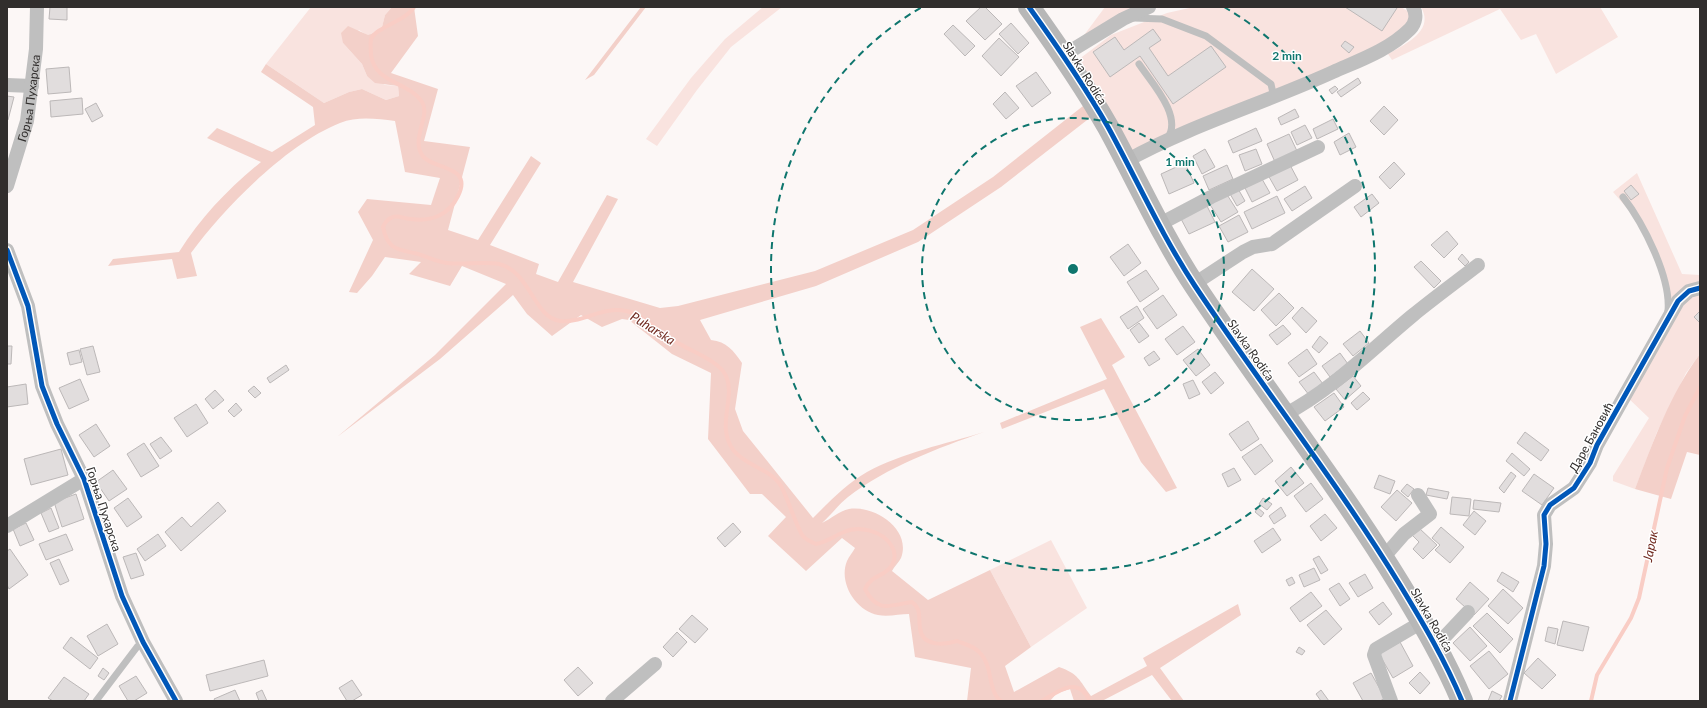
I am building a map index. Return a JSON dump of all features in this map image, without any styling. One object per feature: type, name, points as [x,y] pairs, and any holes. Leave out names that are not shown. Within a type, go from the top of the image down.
[{"type":"main road","name":"Slavka Rodića","points":[[1029,7],[1064,55],[1106,125],[1158,225],[1194,284],[1342,495],[1383,558],[1451,673],[1462,701]]},
{"type":"street","name":"Горња Пухарска","points":[[7,186],[27,121],[32,86],[38,7]]},
{"type":"street","points":[[1064,55],[1123,19],[1149,7]]},
{"type":"street","points":[[1126,161],[1166,141],[1274,98],[1382,51],[1413,26],[1416,14],[1413,7]]},
{"type":"street","points":[[7,84],[32,86]]},
{"type":"street","points":[[1158,225],[1211,197],[1318,147]]},
{"type":"street","points":[[1194,284],[1243,252],[1253,247],[1272,244],[1356,186]]},
{"type":"street","name":"Горња Пухарска","points":[[7,250],[28,306],[42,386],[57,424],[84,479],[122,596],[143,642],[176,701]]},
{"type":"street","points":[[1284,414],[1301,406],[1346,373],[1412,316],[1478,265]]},
{"type":"street","name":"Даре Бановић","points":[[1510,701],[1544,566],[1546,544],[1544,515],[1550,505],[1574,488],[1590,463],[1597,445],[1678,301],[1689,291],[1700,288]]},
{"type":"street","points":[[7,526],[84,479]]},
{"type":"street","points":[[1383,558],[1404,534],[1430,514],[1418,495]]},
{"type":"street","points":[[1436,646],[1468,612]]},
{"type":"street","points":[[1391,701],[1374,655],[1376,649],[1422,622]]},
{"type":"street","points":[[612,701],[655,664]]},
{"type":"lane","points":[[1123,19],[1162,19],[1206,36],[1271,84],[1274,98]]},
{"type":"lane","points":[[1139,64],[1169,108],[1172,129],[1166,141]]},
{"type":"lane","points":[[1623,197],[1638,216],[1648,236],[1669,298],[1668,319]]},
{"type":"lane","points":[[96,701],[137,647],[143,642]]},
{"type":"shaded area","points":[[311,7],[392,7],[385,15],[381,31],[368,36],[359,30],[343,43],[362,64],[367,76],[385,85],[398,86],[399,96],[386,100],[362,89],[349,92],[324,103],[266,64]]},
{"type":"shaded area","points":[[392,7],[414,7],[418,36],[391,73],[438,89],[424,141],[470,147],[448,230],[478,240],[531,156],[541,163],[490,245],[539,264],[536,274],[558,282],[607,195],[618,199],[573,282],[660,308],[678,306],[815,271],[913,230],[993,177],[1083,106],[1091,117],[1001,187],[918,242],[816,286],[700,320],[711,340],[717,341],[729,347],[742,363],[735,409],[743,431],[813,518],[845,487],[880,465],[924,449],[984,432],[913,459],[879,476],[848,497],[822,523],[842,511],[849,509],[869,511],[888,521],[896,529],[901,538],[903,547],[901,558],[892,571],[928,600],[990,570],[1031,647],[1005,666],[1014,692],[1059,667],[1075,675],[1091,696],[1147,666],[1143,658],[1238,604],[1241,615],[1160,668],[1184,701],[1172,701],[1152,675],[1102,701],[1074,701],[1070,689],[1057,693],[1050,701],[967,701],[971,668],[915,657],[909,614],[882,616],[870,612],[856,602],[847,587],[845,578],[847,561],[855,548],[842,538],[806,571],[768,536],[786,517],[762,494],[750,494],[708,439],[711,373],[672,354],[629,320],[622,319],[602,327],[581,315],[552,336],[527,314],[513,295],[440,359],[337,437],[435,355],[506,284],[462,266],[450,286],[409,274],[421,262],[385,257],[372,276],[357,293],[349,292],[373,240],[358,212],[367,199],[431,205],[440,178],[405,172],[395,121],[354,119],[340,123],[299,146],[279,161],[239,197],[221,216],[191,253],[197,276],[177,279],[172,259],[108,266],[113,259],[179,252],[206,215],[216,204],[261,162],[207,138],[217,128],[272,152],[315,125],[313,107],[261,72],[266,64],[324,103],[349,92],[362,89],[386,100],[399,96],[398,86],[375,83],[367,76],[362,64],[343,43],[341,33],[348,26],[368,35],[381,31],[385,15]]},
{"type":"shaded area","points":[[641,7],[646,7],[594,75],[585,80]]},
{"type":"shaded area","points":[[763,7],[782,7],[731,47],[697,90],[657,146],[646,139],[691,78],[725,39]]},
{"type":"shaded area","points":[[1105,7],[1141,7],[1076,46]]},
{"type":"shaded area","points":[[1194,7],[1401,7],[1409,12],[1409,31],[1134,156],[1078,60],[1111,35],[1167,13]]},
{"type":"shaded area","points":[[1421,7],[1600,7],[1618,37],[1556,74],[1536,34],[1521,40],[1500,9],[1392,60],[1388,54],[1410,41],[1421,30],[1424,23],[1424,16]]},
{"type":"shaded area","points":[[1637,173],[1682,274],[1700,275],[1700,354],[1686,373],[1657,432],[1635,489],[1613,481],[1613,476],[1649,418],[1626,396],[1661,333],[1667,296],[1658,264],[1634,216],[1613,192]]},
{"type":"shaded area","points":[[1101,318],[1125,357],[1112,365],[1177,488],[1166,492],[1141,462],[1104,389],[1002,429],[1000,423],[1107,379],[1080,327]]},
{"type":"shaded area","points":[[1700,354],[1700,455],[1687,452],[1671,499],[1635,489],[1671,402],[1689,369]]},
{"type":"shaded area","points":[[1051,540],[1087,608],[1031,647],[990,570]]},
{"type":"building","points":[[50,7],[67,7],[67,20],[49,19]]},
{"type":"building","points":[[981,7],[985,7],[1002,24],[985,40],[966,21]]},
{"type":"building","points":[[1345,7],[1395,7],[1397,8],[1382,31]]},
{"type":"building","points":[[1011,23],[1029,43],[1018,54],[999,34]]},
{"type":"building","points":[[953,25],[975,46],[965,56],[944,34]]},
{"type":"building","points":[[1153,29],[1161,40],[1149,48],[1168,76],[1211,46],[1226,67],[1173,104],[1140,56],[1110,77],[1093,52],[1115,37],[1124,50]]},
{"type":"building","points":[[999,38],[1019,57],[1001,76],[982,56]]},
{"type":"building","points":[[1345,41],[1354,47],[1349,53],[1341,46]]},
{"type":"building","points":[[69,67],[71,92],[48,94],[46,69]]},
{"type":"building","points":[[1036,72],[1051,93],[1032,107],[1016,86]]},
{"type":"building","points":[[1358,78],[1361,83],[1341,97],[1337,92]]},
{"type":"building","points":[[1335,86],[1338,89],[1332,94],[1329,90]]},
{"type":"building","points":[[1005,92],[1019,108],[1006,119],[993,104]]},
{"type":"building","points":[[7,96],[14,97],[8,120],[7,120]]},
{"type":"building","points":[[82,98],[83,114],[51,117],[50,101]]},
{"type":"building","points":[[96,103],[103,116],[92,122],[85,109]]},
{"type":"building","points":[[1384,106],[1398,120],[1384,135],[1370,121]]},
{"type":"building","points":[[1295,109],[1299,117],[1281,125],[1278,118]]},
{"type":"building","points":[[1333,119],[1338,129],[1317,139],[1313,129]]},
{"type":"building","points":[[1305,125],[1312,138],[1297,145],[1291,132]]},
{"type":"building","points":[[1256,128],[1262,141],[1233,153],[1228,141]]},
{"type":"building","points":[[1349,133],[1356,147],[1340,155],[1334,142]]},
{"type":"building","points":[[1289,134],[1297,151],[1275,162],[1267,144]]},
{"type":"building","points":[[1205,149],[1215,167],[1202,174],[1193,156]]},
{"type":"building","points":[[1256,149],[1262,164],[1245,171],[1239,155]]},
{"type":"building","points":[[1394,162],[1405,174],[1390,189],[1379,177]]},
{"type":"building","points":[[1185,163],[1194,183],[1169,194],[1161,174]]},
{"type":"building","points":[[1289,163],[1298,180],[1277,191],[1268,175]]},
{"type":"building","points":[[1227,165],[1233,179],[1209,190],[1203,176]]},
{"type":"building","points":[[1262,179],[1270,193],[1252,202],[1245,188]]},
{"type":"building","points":[[1631,185],[1639,194],[1631,200],[1624,191]]},
{"type":"building","points":[[1305,186],[1312,198],[1292,211],[1284,199]]},
{"type":"building","points":[[1237,187],[1245,201],[1237,206],[1229,192]]},
{"type":"building","points":[[1226,193],[1238,212],[1221,222],[1209,203]]},
{"type":"building","points":[[1372,194],[1379,203],[1361,217],[1354,207]]},
{"type":"building","points":[[1277,196],[1285,213],[1252,229],[1244,212]]},
{"type":"building","points":[[1206,204],[1215,222],[1189,234],[1180,217]]},
{"type":"building","points":[[1239,215],[1248,232],[1228,242],[1219,226]]},
{"type":"building","points":[[1447,231],[1458,244],[1444,258],[1431,245]]},
{"type":"building","points":[[1128,244],[1141,263],[1124,276],[1110,257]]},
{"type":"building","points":[[1462,254],[1469,262],[1465,266],[1458,259]]},
{"type":"building","points":[[1421,261],[1441,281],[1434,288],[1414,267]]},
{"type":"building","points":[[1252,269],[1274,289],[1254,311],[1232,292]]},
{"type":"building","points":[[1146,270],[1159,289],[1140,302],[1127,282]]},
{"type":"building","points":[[1279,293],[1294,308],[1276,326],[1261,310]]},
{"type":"building","points":[[1163,295],[1177,315],[1157,329],[1143,309]]},
{"type":"building","points":[[1137,306],[1144,318],[1128,329],[1120,317]]},
{"type":"building","points":[[1302,307],[1317,321],[1306,333],[1292,318]]},
{"type":"building","points":[[1700,311],[1700,323],[1694,317]]},
{"type":"building","points":[[1139,323],[1149,336],[1139,343],[1130,330]]},
{"type":"building","points":[[1283,325],[1291,334],[1277,345],[1269,335]]},
{"type":"building","points":[[1183,326],[1195,342],[1177,355],[1165,339]]},
{"type":"building","points":[[1360,331],[1369,343],[1353,356],[1343,344]]},
{"type":"building","points":[[1320,336],[1328,343],[1319,353],[1312,347]]},
{"type":"building","points":[[7,346],[12,346],[11,364],[7,364]]},
{"type":"building","points":[[93,346],[100,372],[87,375],[80,349]]},
{"type":"building","points":[[1198,349],[1210,365],[1196,376],[1183,360]]},
{"type":"building","points":[[1307,349],[1317,364],[1299,377],[1288,363]]},
{"type":"building","points":[[79,350],[82,362],[70,365],[67,353]]},
{"type":"building","points":[[1154,351],[1160,359],[1149,366],[1144,358]]},
{"type":"building","points":[[1340,353],[1348,364],[1330,377],[1322,366]]},
{"type":"building","points":[[286,365],[289,370],[270,383],[267,378]]},
{"type":"building","points":[[1215,372],[1224,383],[1211,394],[1202,382]]},
{"type":"building","points":[[1314,372],[1323,384],[1309,395],[1299,382]]},
{"type":"building","points":[[1353,376],[1361,386],[1345,400],[1336,389]]},
{"type":"building","points":[[80,379],[89,400],[69,409],[59,388]]},
{"type":"building","points":[[1193,380],[1200,394],[1189,399],[1183,384]]},
{"type":"building","points":[[26,384],[28,404],[7,407],[7,387]]},
{"type":"building","points":[[254,386],[261,393],[255,398],[248,391]]},
{"type":"building","points":[[215,390],[224,400],[213,409],[205,399]]},
{"type":"building","points":[[1363,392],[1370,399],[1357,410],[1351,403]]},
{"type":"building","points":[[1334,393],[1344,407],[1325,421],[1314,407]]},
{"type":"building","points":[[236,403],[242,410],[234,417],[228,411]]},
{"type":"building","points":[[196,404],[208,423],[187,437],[174,418]]},
{"type":"building","points":[[1248,421],[1259,439],[1241,451],[1229,434]]},
{"type":"building","points":[[96,424],[110,446],[94,457],[79,435]]},
{"type":"building","points":[[1525,432],[1549,450],[1541,461],[1517,443]]},
{"type":"building","points":[[161,437],[172,451],[160,459],[150,444]]},
{"type":"building","points":[[144,443],[159,466],[141,477],[127,454]]},
{"type":"building","points":[[1261,444],[1273,461],[1255,475],[1242,457]]},
{"type":"building","points":[[61,449],[68,475],[31,485],[24,459]]},
{"type":"building","points":[[1512,453],[1530,469],[1524,476],[1506,461]]},
{"type":"building","points":[[1291,467],[1304,483],[1287,496],[1275,481]]},
{"type":"building","points":[[1234,468],[1241,480],[1228,487],[1222,474]]},
{"type":"building","points":[[113,470],[127,489],[109,501],[96,482]]},
{"type":"building","points":[[1511,472],[1516,476],[1504,493],[1499,488]]},
{"type":"building","points":[[1534,474],[1554,488],[1542,505],[1522,491]]},
{"type":"building","points":[[1379,475],[1395,481],[1390,494],[1374,488]]},
{"type":"building","points":[[1311,483],[1323,499],[1306,512],[1294,496]]},
{"type":"building","points":[[1407,484],[1414,489],[1408,497],[1401,491]]},
{"type":"building","points":[[1428,488],[1449,492],[1447,499],[1426,495]]},
{"type":"building","points":[[1397,490],[1412,503],[1396,521],[1381,507]]},
{"type":"building","points":[[76,494],[84,519],[62,527],[54,502]]},
{"type":"building","points":[[1452,497],[1471,499],[1469,516],[1450,514]]},
{"type":"building","points":[[128,498],[142,517],[127,527],[114,508]]},
{"type":"building","points":[[1263,498],[1272,504],[1267,510],[1259,504]]},
{"type":"building","points":[[1474,500],[1501,503],[1499,512],[1473,509]]},
{"type":"building","points":[[218,502],[226,511],[181,551],[165,532],[182,517],[191,527]]},
{"type":"building","points":[[1281,507],[1286,516],[1274,524],[1269,516]]},
{"type":"building","points":[[51,508],[59,528],[49,532],[41,513]]},
{"type":"building","points":[[1258,508],[1264,513],[1261,517],[1255,512]]},
{"type":"building","points":[[1474,511],[1486,521],[1475,535],[1463,525]]},
{"type":"building","points":[[1325,514],[1337,528],[1321,541],[1310,526]]},
{"type":"building","points":[[26,523],[34,540],[20,546],[13,529]]},
{"type":"building","points":[[733,523],[741,532],[725,547],[717,538]]},
{"type":"building","points":[[1441,527],[1464,547],[1450,563],[1435,550],[1440,545],[1432,538]]},
{"type":"building","points":[[1273,528],[1281,540],[1262,553],[1254,541]]},
{"type":"building","points":[[1419,528],[1437,545],[1423,559],[1413,549],[1419,542],[1412,535]]},
{"type":"building","points":[[66,534],[73,550],[46,560],[39,544]]},
{"type":"building","points":[[158,534],[166,546],[145,561],[137,549]]},
{"type":"building","points":[[10,549],[28,575],[9,589],[7,585],[7,551]]},
{"type":"building","points":[[136,553],[144,575],[131,579],[123,557]]},
{"type":"building","points":[[1319,556],[1328,570],[1321,574],[1313,559]]},
{"type":"building","points":[[59,559],[69,581],[60,585],[50,563]]},
{"type":"building","points":[[1314,568],[1320,580],[1304,587],[1299,575]]},
{"type":"building","points":[[1502,572],[1519,582],[1513,592],[1497,581]]},
{"type":"building","points":[[1365,574],[1373,588],[1358,597],[1349,583]]},
{"type":"building","points":[[1292,577],[1295,583],[1289,586],[1286,580]]},
{"type":"building","points":[[1470,582],[1489,599],[1474,615],[1456,599]]},
{"type":"building","points":[[1339,583],[1350,599],[1340,606],[1329,589]]},
{"type":"building","points":[[1503,589],[1523,608],[1508,624],[1488,606]]},
{"type":"building","points":[[1311,592],[1322,606],[1300,622],[1290,608]]},
{"type":"building","points":[[1383,602],[1392,614],[1379,625],[1369,612]]},
{"type":"building","points":[[1326,610],[1342,629],[1324,645],[1307,625]]},
{"type":"building","points":[[1487,613],[1513,639],[1500,653],[1473,626]]},
{"type":"building","points":[[692,615],[708,629],[695,643],[679,629]]},
{"type":"building","points":[[1563,621],[1589,627],[1583,651],[1557,645]]},
{"type":"building","points":[[107,624],[118,644],[98,656],[87,636]]},
{"type":"building","points":[[1470,627],[1487,646],[1470,661],[1453,643]]},
{"type":"building","points":[[1548,627],[1558,629],[1555,644],[1545,641]]},
{"type":"building","points":[[677,632],[687,642],[673,657],[663,647]]},
{"type":"building","points":[[71,637],[98,658],[90,669],[63,648]]},
{"type":"building","points":[[1400,642],[1413,666],[1393,678],[1379,654]]},
{"type":"building","points":[[1299,647],[1305,651],[1302,655],[1296,652]]},
{"type":"building","points":[[1489,651],[1508,674],[1489,689],[1470,666]]},
{"type":"building","points":[[1538,658],[1556,675],[1542,689],[1524,673]]},
{"type":"building","points":[[264,660],[268,676],[210,691],[206,675]]},
{"type":"building","points":[[578,667],[593,683],[578,696],[564,680]]},
{"type":"building","points":[[103,668],[109,673],[104,680],[98,676]]},
{"type":"building","points":[[1420,672],[1430,683],[1420,694],[1409,683]]},
{"type":"building","points":[[1371,673],[1385,698],[1380,701],[1363,701],[1353,683]]},
{"type":"building","points":[[136,676],[147,693],[134,701],[128,701],[119,686]]},
{"type":"building","points":[[64,677],[89,694],[84,701],[53,701],[48,698]]},
{"type":"building","points":[[352,680],[362,695],[352,701],[347,701],[339,688]]},
{"type":"building","points":[[235,690],[240,701],[215,701],[214,699]]},
{"type":"building","points":[[262,690],[267,701],[259,701],[256,693]]},
{"type":"building","points":[[1321,690],[1329,701],[1321,701],[1316,694]]},
{"type":"building","points":[[1492,691],[1502,696],[1499,701],[1488,701]]},
{"type":"waterway","name":"Puharska","points":[[414,7],[405,16],[374,35],[371,39],[371,55],[379,72],[385,77],[409,90],[422,102],[424,113],[419,141],[419,148],[422,155],[427,160],[456,173],[460,178],[461,186],[454,203],[439,216],[418,220],[395,217],[388,220],[383,227],[385,235],[391,245],[399,250],[418,254],[436,261],[454,263],[493,263],[509,268],[518,275],[544,312],[551,318],[560,321],[569,321],[615,310],[635,314],[679,344],[717,365],[726,376],[728,385],[729,394],[726,432],[729,442],[739,456],[765,471],[777,480],[803,536],[807,540],[816,544],[850,530],[863,529],[876,533],[887,540],[893,550],[894,560],[886,572],[871,580],[868,584],[865,589],[870,597],[875,602],[885,606],[912,602],[917,608],[919,614],[922,634],[929,642],[940,644],[957,641],[977,650],[987,664],[994,691],[1001,701]]},
{"type":"waterway","name":"Јарак","points":[[1591,701],[1597,675],[1631,618],[1639,598],[1667,468],[1685,416],[1700,387]]},
{"type":"waterway","name":"Puharska","points":[[1042,701],[1061,690],[1074,687],[1085,693],[1090,701]]},
{"type":"cycle path","points":[[1029,7],[1050,36],[1099,111],[1161,228],[1195,286],[1220,324],[1351,509],[1400,585],[1441,656],[1462,701]]},
{"type":"cycle path","points":[[7,250],[28,306],[42,386],[57,424],[84,479],[122,596],[143,642],[176,701]]},
{"type":"cycle path","points":[[1510,701],[1544,566],[1546,544],[1544,515],[1550,505],[1574,488],[1590,463],[1597,445],[1678,301],[1689,291],[1700,288]]}]
